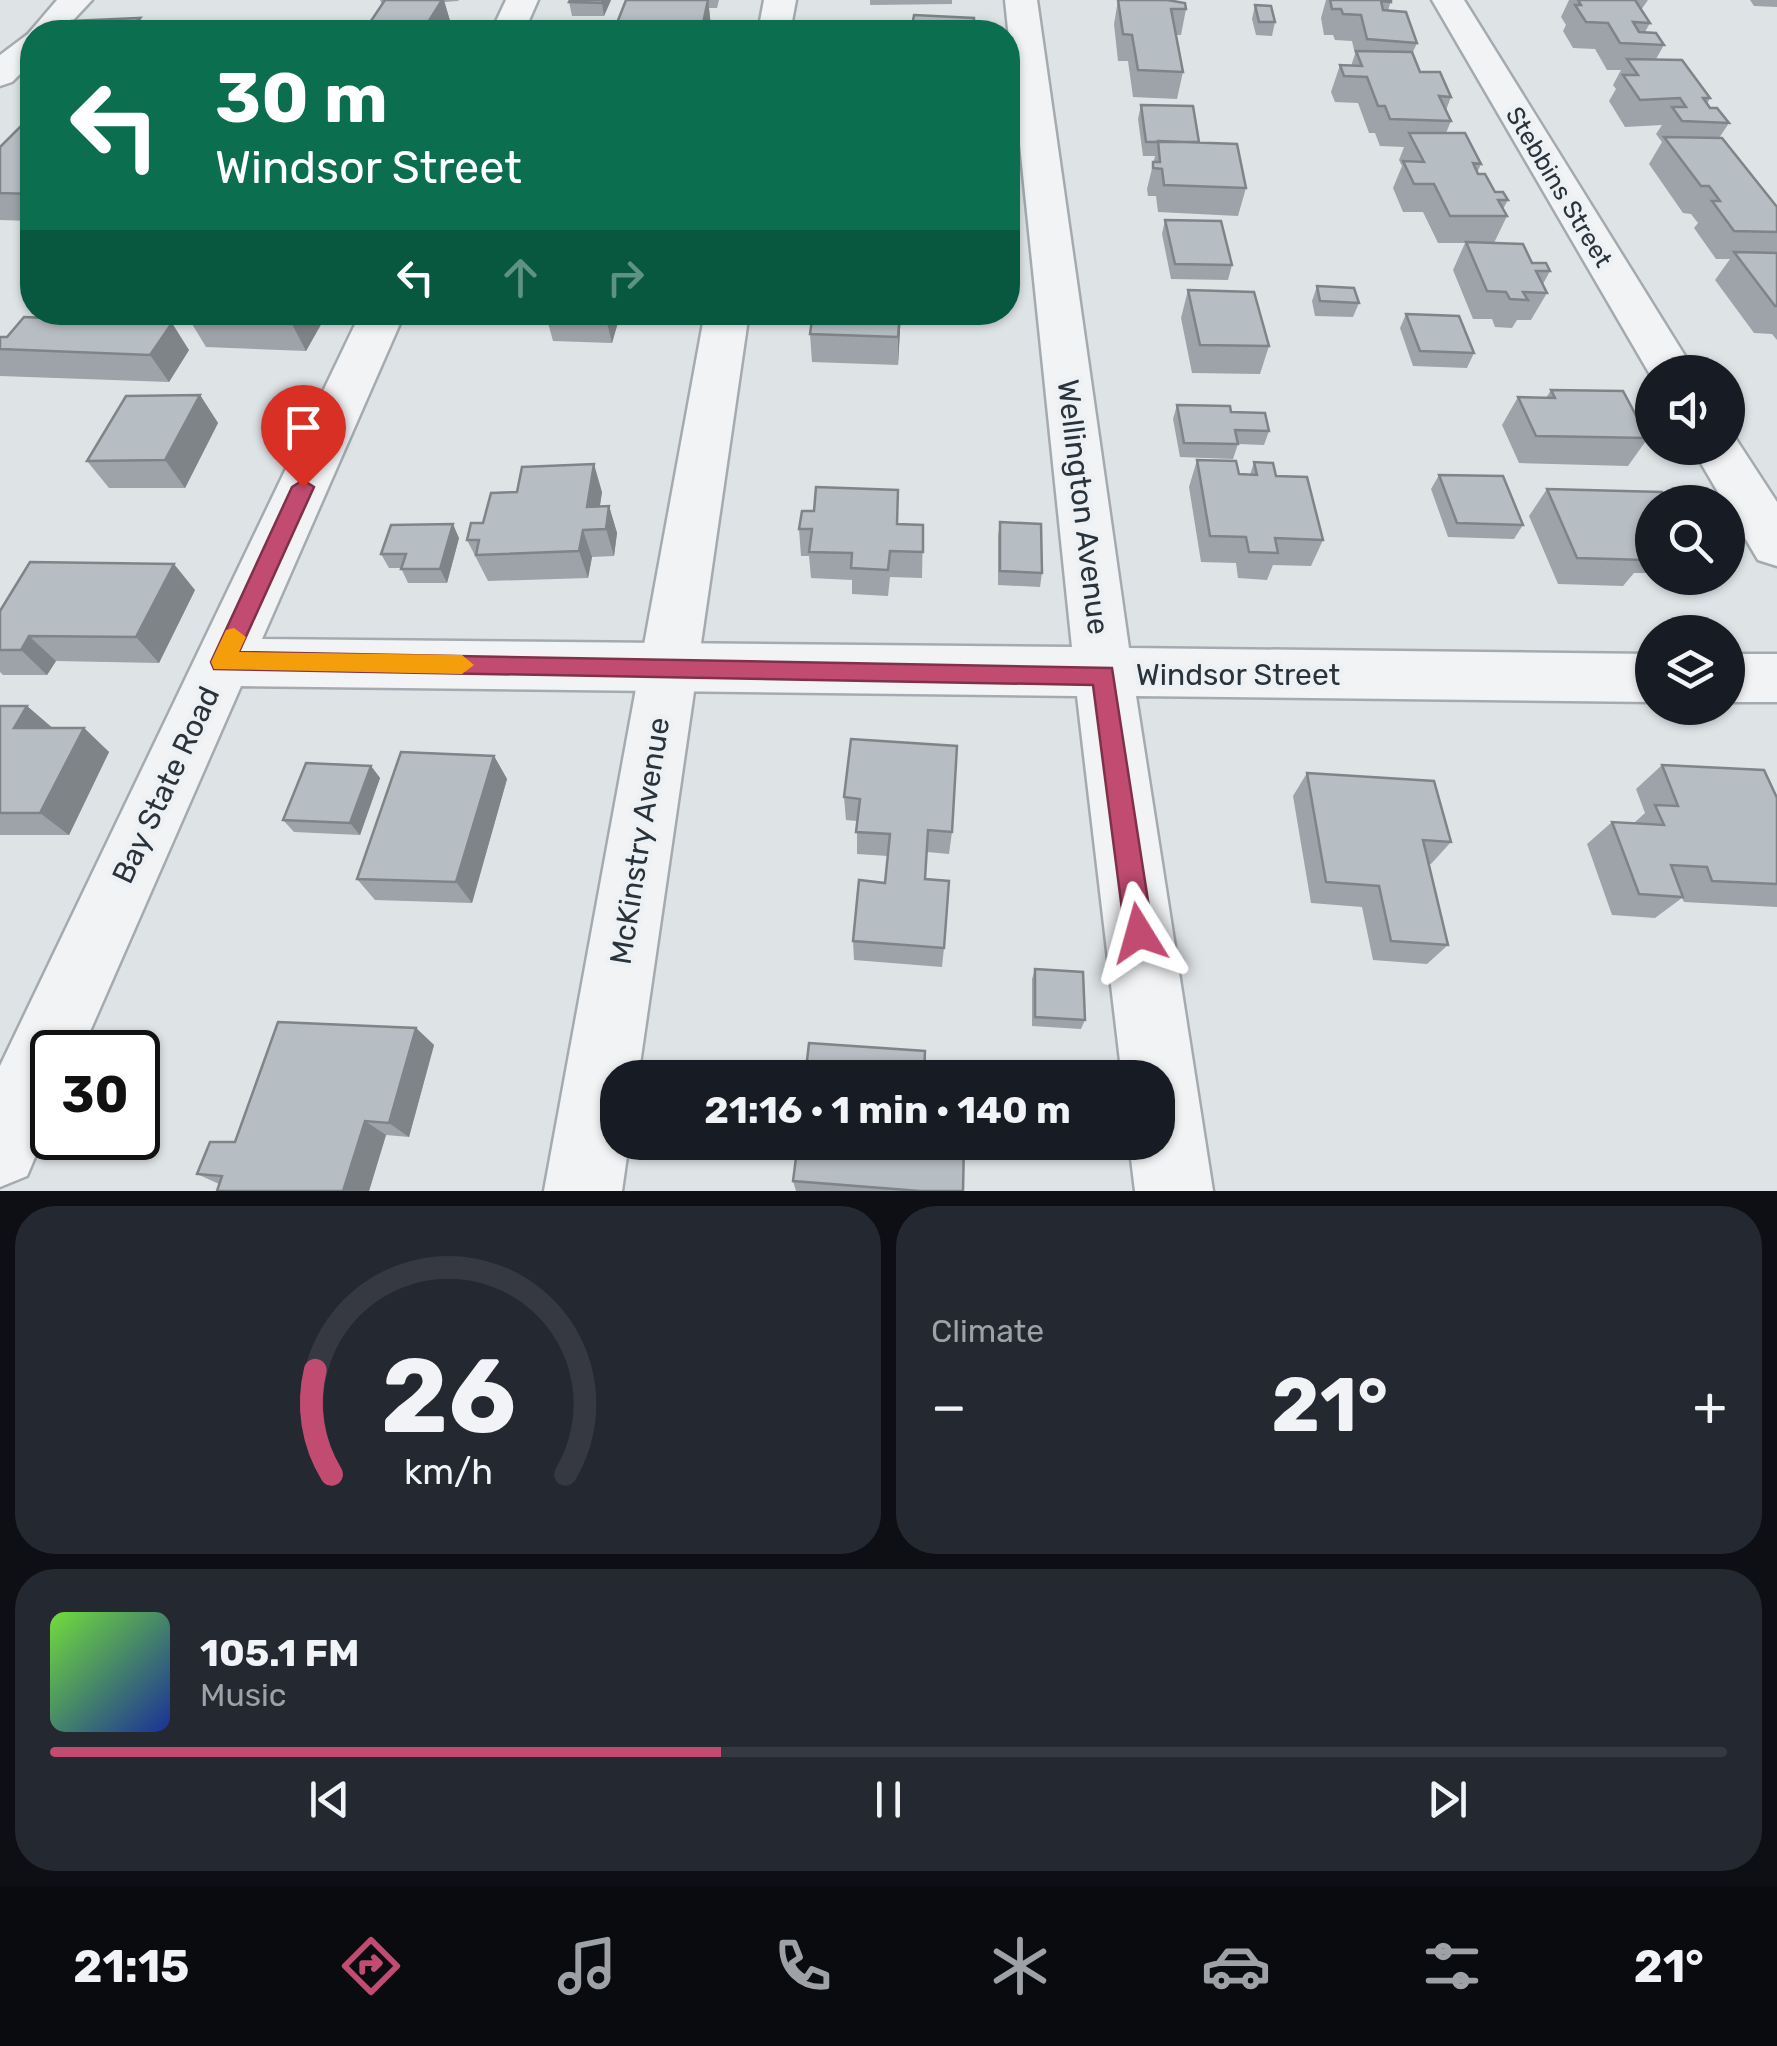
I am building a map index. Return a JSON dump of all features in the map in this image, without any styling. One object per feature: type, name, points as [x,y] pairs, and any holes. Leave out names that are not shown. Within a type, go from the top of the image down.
[{"type":"street","points":[[55,20],[76,0]]},
{"type":"street","name":"Wellington Avenue","points":[[1021,0],[1104,675],[1174,1191]]},
{"type":"street","name":"Stebbins Street","points":[[1448,0],[1662,355]]},
{"type":"street","points":[[0,75],[20,55]]},
{"type":"street","name":"Bay State Road","points":[[0,1149],[377,325]]},
{"type":"street","name":"McKinstry Avenue","points":[[583,1191],[725,325]]},
{"type":"street","points":[[1727,465],[1777,546]]},
{"type":"street","name":"Windsor Street","points":[[223,662],[1104,675],[1635,678]]},
{"type":"street","points":[[1745,678],[1777,678]]},
{"type":"building","points":[[385,0],[442,0],[430,20],[372,20]]},
{"type":"building","points":[[570,0],[603,0],[602,3]]},
{"type":"building","points":[[626,0],[708,0],[704,20],[618,20]]},
{"type":"building","points":[[1118,0],[1185,3],[1186,9],[1171,9],[1183,72],[1138,70],[1132,35],[1123,34]]},
{"type":"building","points":[[1330,0],[1391,0],[1381,1],[1383,10],[1406,12],[1417,43],[1367,39],[1361,15],[1332,9]]},
{"type":"building","points":[[1578,0],[1635,0],[1650,23],[1633,22],[1639,32],[1656,33],[1664,45],[1620,43],[1608,23],[1586,22],[1575,5],[1581,5]]},
{"type":"building","points":[[1255,5],[1271,6],[1275,22],[1259,22]]},
{"type":"building","points":[[914,15],[974,18],[974,20],[913,20]]},
{"type":"building","points":[[1356,51],[1412,52],[1420,72],[1440,72],[1451,97],[1439,96],[1451,121],[1390,119],[1385,106],[1378,106],[1367,77],[1344,76],[1340,65],[1362,66]]},
{"type":"building","points":[[1627,59],[1682,60],[1710,98],[1703,98],[1710,108],[1717,108],[1729,123],[1682,121],[1672,107],[1686,107],[1680,98],[1640,100],[1623,75],[1638,75]]},
{"type":"building","points":[[1141,105],[1193,106],[1199,142],[1146,142]]},
{"type":"building","points":[[20,127],[20,194],[0,193],[0,147]]},
{"type":"building","points":[[1409,133],[1465,133],[1481,164],[1473,163],[1478,174],[1485,174],[1495,192],[1503,192],[1508,200],[1498,200],[1507,216],[1450,216],[1434,184],[1414,184],[1403,161],[1424,162]]},
{"type":"building","points":[[1664,137],[1722,138],[1777,207],[1777,232],[1734,231],[1712,201],[1720,201],[1709,186],[1701,186]]},
{"type":"building","points":[[1158,141],[1237,144],[1246,188],[1164,185],[1162,169],[1153,168],[1153,162],[1160,162]]},
{"type":"building","points":[[1165,220],[1221,221],[1232,265],[1175,264]]},
{"type":"building","points":[[1466,242],[1523,244],[1532,263],[1546,263],[1550,271],[1536,271],[1547,293],[1523,292],[1528,300],[1510,299],[1506,292],[1487,291]]},
{"type":"building","points":[[1734,252],[1777,253],[1777,306],[1775,306]]},
{"type":"building","points":[[1317,286],[1354,288],[1359,303],[1320,301]]},
{"type":"building","points":[[1188,290],[1254,292],[1269,346],[1200,345]]},
{"type":"building","points":[[1406,314],[1459,316],[1474,353],[1420,351]]},
{"type":"building","points":[[20,322],[20,325],[171,325],[150,355],[0,349],[0,337],[7,337]]},
{"type":"building","points":[[811,325],[899,325],[898,337],[810,334]]},
{"type":"building","points":[[1551,390],[1623,391],[1635,414],[1635,438],[1536,436],[1518,397],[1555,398]]},
{"type":"building","points":[[200,395],[165,460],[87,461],[126,396]]},
{"type":"building","points":[[1177,405],[1230,406],[1231,412],[1265,413],[1269,431],[1235,430],[1238,444],[1184,443]]},
{"type":"building","points":[[1197,460],[1236,461],[1239,474],[1257,475],[1254,462],[1273,463],[1276,476],[1307,477],[1323,540],[1275,538],[1278,553],[1249,552],[1246,537],[1210,536]]},
{"type":"building","points":[[594,464],[587,507],[609,506],[606,529],[583,530],[579,551],[476,555],[479,540],[467,540],[471,523],[483,523],[491,493],[517,492],[522,467]]},
{"type":"building","points":[[1439,475],[1503,476],[1523,525],[1457,523]]},
{"type":"building","points":[[816,487],[898,490],[897,524],[923,525],[923,552],[890,551],[888,570],[851,568],[852,553],[809,552],[812,529],[799,529],[802,511],[814,511]]},
{"type":"building","points":[[1547,489],[1635,491],[1635,560],[1577,558]]},
{"type":"building","points":[[1000,522],[1041,524],[1042,573],[1000,571]]},
{"type":"building","points":[[453,524],[440,569],[401,569],[406,554],[381,554],[391,525]]},
{"type":"building","points":[[30,562],[174,564],[136,637],[29,636],[21,650],[0,650],[0,611]]},
{"type":"building","points":[[0,706],[27,706],[14,728],[84,728],[40,813],[0,813]]},
{"type":"building","points":[[851,739],[957,746],[952,832],[928,830],[925,879],[949,881],[944,948],[853,941],[859,880],[885,883],[890,834],[856,832],[860,799],[844,797]]},
{"type":"building","points":[[401,752],[494,756],[456,882],[357,879]]},
{"type":"building","points":[[306,763],[371,766],[350,823],[283,820]]},
{"type":"building","points":[[1662,765],[1764,770],[1777,798],[1777,884],[1712,881],[1707,867],[1671,865],[1683,897],[1639,894],[1612,822],[1664,825],[1655,805],[1678,806]]},
{"type":"building","points":[[1307,773],[1434,781],[1451,842],[1423,840],[1448,945],[1391,941],[1379,886],[1326,882]]},
{"type":"building","points":[[1035,969],[1083,972],[1085,1020],[1035,1017]]},
{"type":"building","points":[[278,1022],[416,1028],[389,1123],[365,1121],[343,1191],[217,1191],[222,1176],[197,1174],[210,1142],[235,1142]]},
{"type":"building","points":[[809,1043],[925,1051],[925,1060],[807,1060]]},
{"type":"building","points":[[796,1160],[964,1160],[963,1191],[793,1181]]},
{"type":"slow traffic","points":[[234,637],[223,662],[462,665]]},
{"type":"route","points":[[303,487],[223,662],[1104,675],[1139,933]]}]
